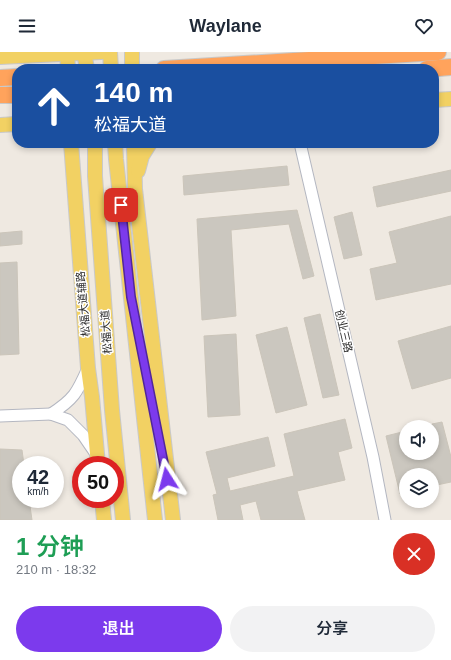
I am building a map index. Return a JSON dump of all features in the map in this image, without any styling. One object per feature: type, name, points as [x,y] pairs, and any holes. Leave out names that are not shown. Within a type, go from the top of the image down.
[{"type":"highway","points":[[245,64],[438,52]]},
{"type":"highway","points":[[439,68],[451,68]]},
{"type":"highway","points":[[0,78],[12,77]]},
{"type":"highway","points":[[0,95],[12,95]]},
{"type":"main road","points":[[0,57],[102,52]]},
{"type":"main road","points":[[110,52],[111,64]]},
{"type":"main road","points":[[132,52],[132,64]]},
{"type":"main road","points":[[67,53],[68,64]]},
{"type":"main road","points":[[84,53],[86,64]]},
{"type":"main road","points":[[439,100],[451,99]]},
{"type":"main road","name":"松福大道","points":[[95,148],[95,176],[115,456]]},
{"type":"main road","points":[[116,148],[155,520]]},
{"type":"main road","points":[[134,148],[134,189],[173,520]]},
{"type":"main road","points":[[134,189],[142,156],[147,148]]},
{"type":"main road","name":"松福大道辅路","points":[[71,150],[88,368],[97,456]]},
{"type":"main road","points":[[145,278],[145,424]]},
{"type":"main road","points":[[131,297],[166,465]]},
{"type":"main road","points":[[92,397],[110,456]]},
{"type":"main road","points":[[103,508],[104,520]]},
{"type":"main road","name":"松福大道","points":[[121,508],[123,520]]},
{"type":"street","name":"创业三路","points":[[301,148],[373,456],[385,520]]},
{"type":"street","points":[[51,414],[66,405],[78,391],[88,368]]},
{"type":"street","points":[[0,416],[51,414],[68,420],[83,434],[95,456]]},
{"type":"building","points":[[287,166],[289,185],[184,195],[183,176]]},
{"type":"building","points":[[451,170],[451,191],[377,207],[373,187]]},
{"type":"building","points":[[297,210],[314,276],[303,279],[289,224],[231,230],[236,316],[202,320],[197,219]]},
{"type":"building","points":[[352,212],[362,255],[344,259],[334,217]]},
{"type":"building","points":[[451,216],[451,284],[376,300],[370,269],[397,263],[389,232]]},
{"type":"building","points":[[22,231],[22,244],[0,246],[0,233]]},
{"type":"building","points":[[17,262],[19,354],[0,355],[0,263]]},
{"type":"building","points":[[320,314],[339,395],[323,398],[304,318]]},
{"type":"building","points":[[451,326],[451,378],[412,389],[398,341]]},
{"type":"building","points":[[287,327],[307,405],[276,413],[256,335]]},
{"type":"building","points":[[236,334],[240,415],[208,417],[204,336]]},
{"type":"building","points":[[345,419],[352,448],[338,452],[345,480],[297,491],[305,520],[261,520],[256,501],[240,505],[243,520],[218,520],[213,495],[217,494],[206,452],[268,437],[275,466],[227,478],[230,491],[294,476],[284,434]]},
{"type":"building","points":[[442,422],[451,457],[451,482],[439,485],[439,468],[399,468],[399,490],[386,436],[399,433],[399,460],[439,460],[439,423]]},
{"type":"building","points":[[0,449],[22,450],[23,456],[12,456],[12,508],[30,508],[32,520],[0,520]]},
{"type":"route","points":[[121,205],[131,297],[166,465],[167,479]]}]
